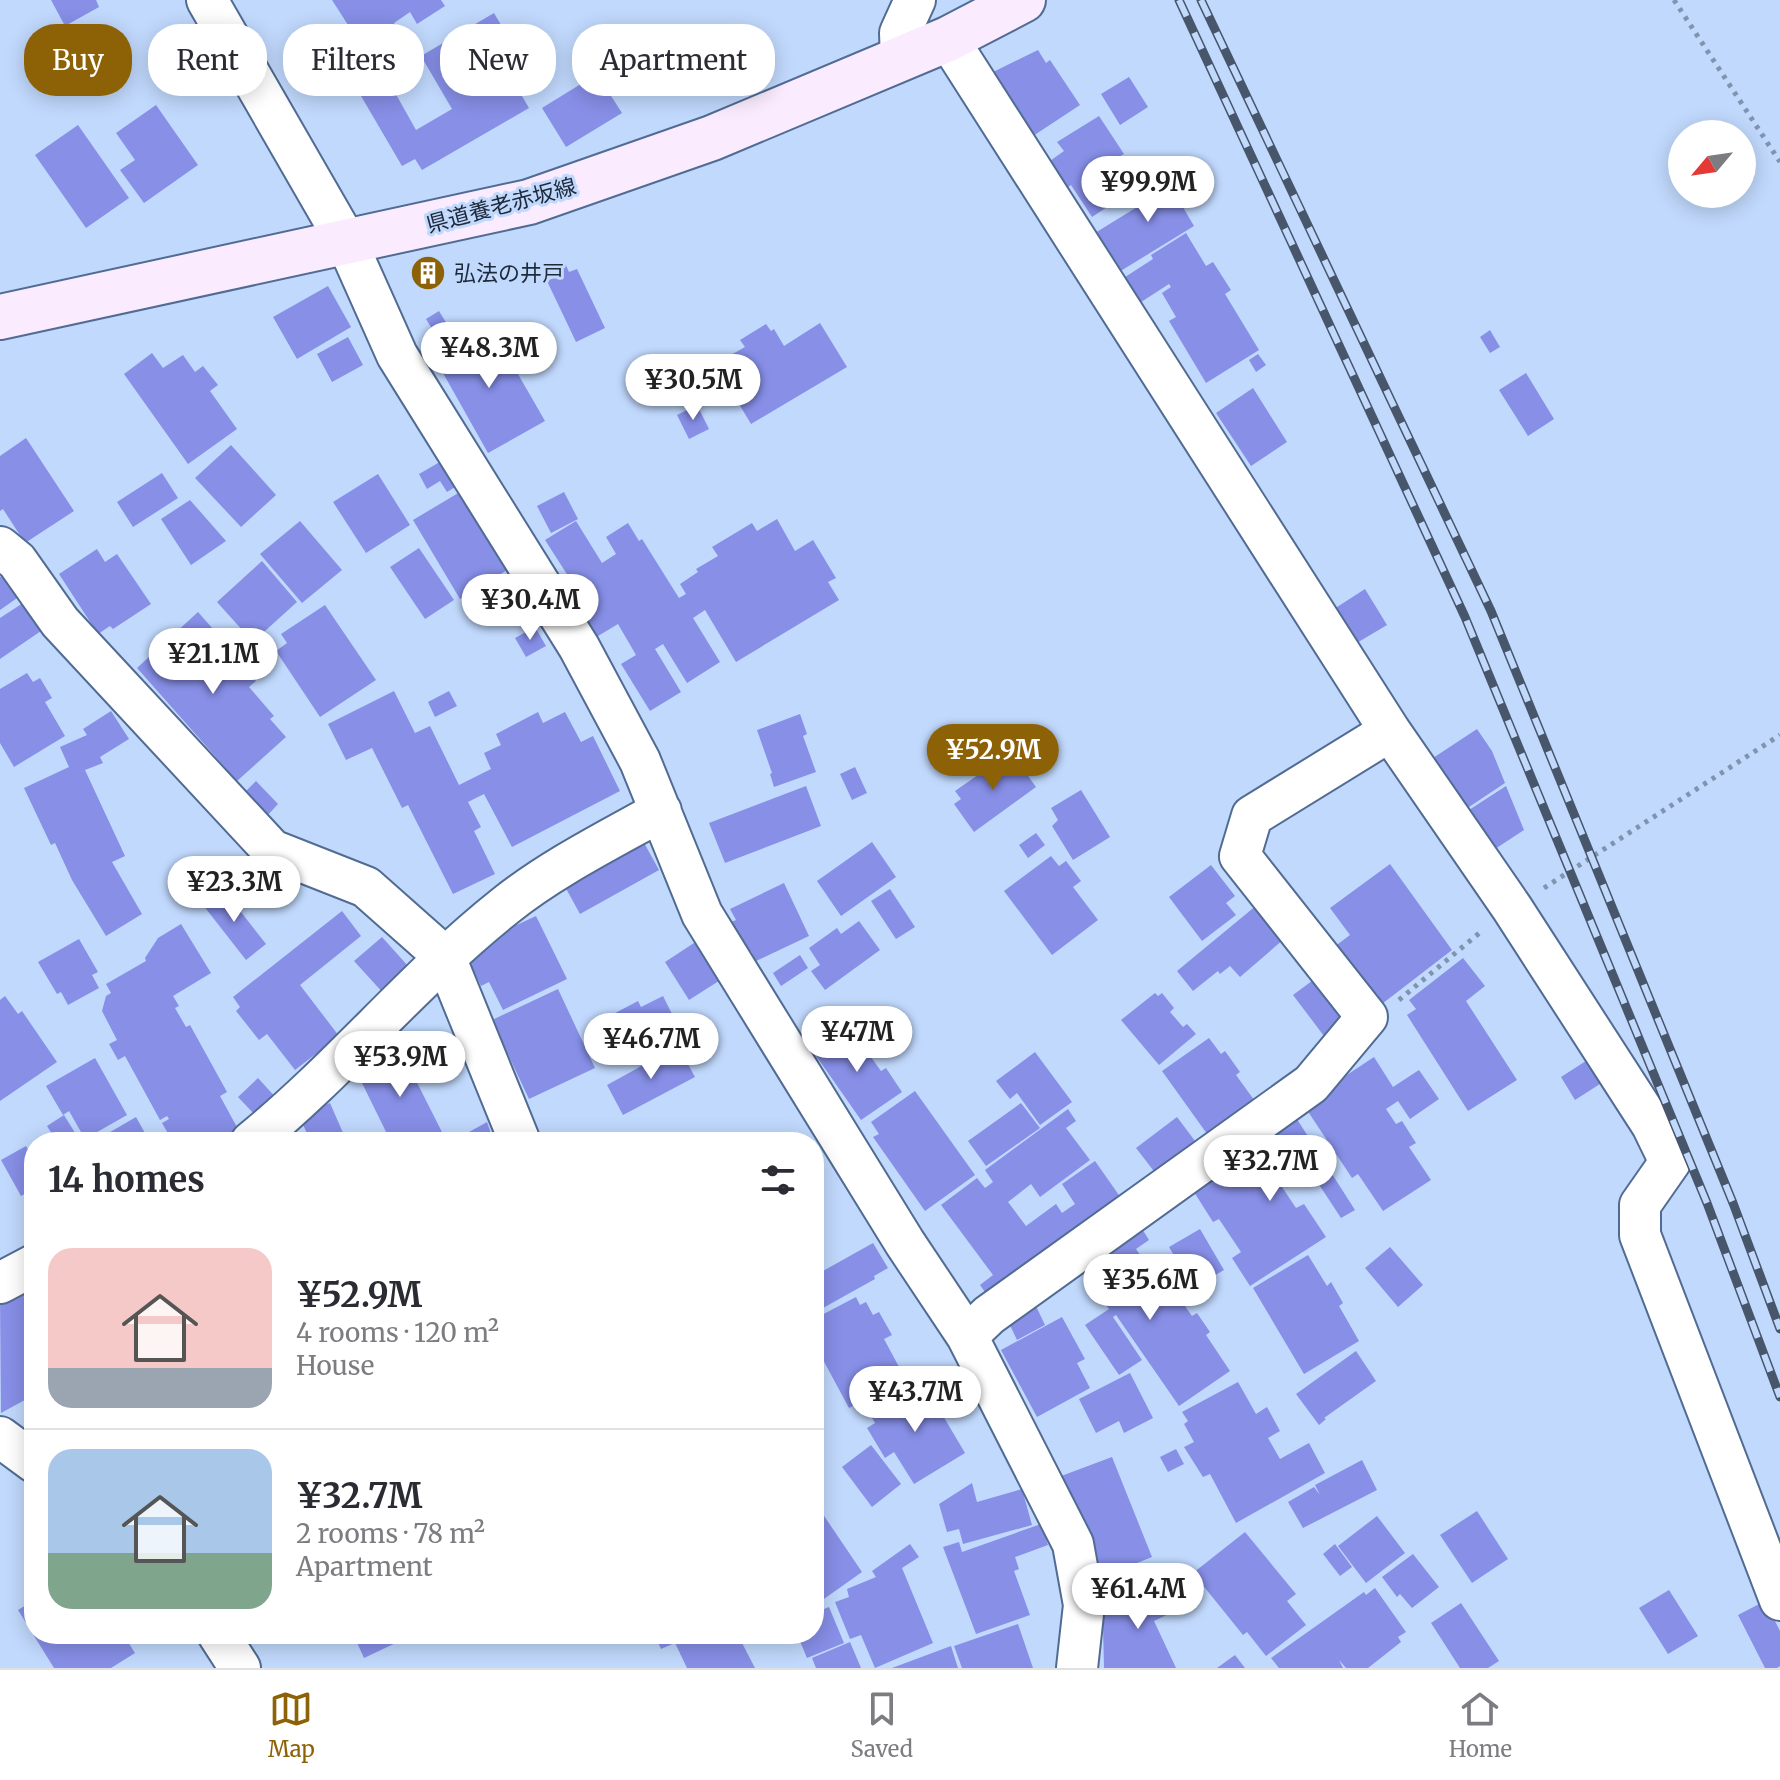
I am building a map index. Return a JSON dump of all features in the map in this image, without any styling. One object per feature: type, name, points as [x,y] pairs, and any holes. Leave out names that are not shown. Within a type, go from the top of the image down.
[{"type":"main road","name":"県道養老赤坂線","points":[[0,317],[529,202],[712,138],[948,39],[1023,0]]},
{"type":"street","points":[[207,0],[347,243],[397,355],[579,647],[640,761],[702,914],[905,1243],[967,1336],[1073,1544],[1084,1605],[1077,1668]]},
{"type":"street","points":[[901,58],[900,33],[915,0]]},
{"type":"street","points":[[948,39],[1390,731],[1512,908],[1652,1125],[1670,1162],[1640,1205],[1640,1235],[1780,1600]]},
{"type":"street","points":[[0,547],[17,561],[60,622],[272,850],[366,887],[445,957],[516,1132]]},
{"type":"street","points":[[967,1336],[989,1315],[1311,1084],[1367,1017],[1240,856],[1252,816],[1390,731]]},
{"type":"street","points":[[261,1132],[445,957],[507,904],[590,850],[661,811]]},
{"type":"street","points":[[0,1283],[24,1270]]},
{"type":"street","points":[[0,1437],[24,1455]]},
{"type":"street","points":[[224,1644],[240,1668]]},
{"type":"path","points":[[1674,0],[1780,162]]},
{"type":"path","points":[[1367,1017],[1383,1014],[1512,908],[1780,735]]},
{"type":"building","points":[[51,0],[96,0],[99,7],[64,24]]},
{"type":"building","points":[[332,0],[441,0],[445,6],[417,24],[410,12],[395,24],[347,24]]},
{"type":"building","points":[[494,13],[500,24],[475,24]]},
{"type":"building","points":[[440,45],[440,88],[424,61],[424,54]]},
{"type":"building","points":[[1038,50],[1046,63],[1050,60],[1080,105],[1030,138],[989,74]]},
{"type":"building","points":[[1129,77],[1148,107],[1120,125],[1101,94]]},
{"type":"building","points":[[572,89],[572,96],[611,96],[622,113],[566,147],[542,108]]},
{"type":"building","points":[[361,96],[397,96],[416,130],[452,109],[444,96],[522,96],[529,108],[422,170],[415,159],[402,166]]},
{"type":"building","points":[[156,105],[198,165],[144,203],[120,170],[135,160],[116,133]]},
{"type":"building","points":[[1099,116],[1124,154],[1117,158],[1136,188],[1092,217],[1071,185],[1064,190],[1047,163],[1064,151],[1057,142]]},
{"type":"building","points":[[78,125],[129,198],[86,228],[35,155]]},
{"type":"building","points":[[1174,168],[1187,190],[1177,197],[1194,226],[1119,272],[1095,233],[1155,196],[1148,184]]},
{"type":"building","points":[[1186,233],[1206,266],[1213,262],[1231,290],[1225,294],[1259,350],[1206,383],[1169,321],[1176,317],[1162,293],[1171,287],[1169,284],[1138,304],[1122,279],[1153,259],[1151,255]]},
{"type":"building","name":"弘法の井戸","points":[[431,260],[441,277],[424,287],[414,270]]},
{"type":"building","points":[[565,263],[569,272],[577,269],[605,328],[576,342],[547,281],[556,277],[552,269]]},
{"type":"building","points":[[328,286],[351,327],[297,359],[273,317]]},
{"type":"building","points":[[439,311],[447,324],[434,332],[426,319]]},
{"type":"building","points":[[820,323],[847,367],[751,424],[715,364],[745,347],[740,340],[766,324],[771,331],[774,329],[784,346]]},
{"type":"building","points":[[484,328],[494,344],[499,341],[545,421],[488,453],[434,357]]},
{"type":"building","points":[[1490,330],[1500,347],[1490,353],[1480,337]]},
{"type":"building","points":[[348,337],[363,365],[332,382],[317,354]]},
{"type":"building","points":[[152,353],[163,368],[183,355],[195,372],[203,366],[218,385],[210,391],[237,429],[188,464],[124,374]]},
{"type":"building","points":[[1258,354],[1266,365],[1256,372],[1249,360]]},
{"type":"building","points":[[1526,373],[1554,419],[1528,436],[1499,390]]},
{"type":"building","points":[[1253,388],[1287,442],[1251,466],[1216,413]]},
{"type":"building","points":[[697,405],[709,429],[689,439],[677,415]]},
{"type":"building","points":[[26,438],[74,511],[25,543],[3,509],[0,511],[0,456]]},
{"type":"building","points":[[231,445],[276,495],[241,527],[195,478]]},
{"type":"building","points":[[445,459],[460,484],[447,492],[440,481],[427,489],[419,474]]},
{"type":"building","points":[[162,473],[178,498],[133,527],[117,502]]},
{"type":"building","points":[[378,474],[410,525],[366,553],[333,502]]},
{"type":"building","points":[[465,489],[512,567],[460,599],[413,520]]},
{"type":"building","points":[[564,492],[578,519],[551,533],[537,506]]},
{"type":"building","points":[[190,500],[226,541],[191,565],[161,519]]},
{"type":"building","points":[[777,519],[795,551],[813,540],[836,578],[828,582],[839,600],[736,662],[705,610],[693,618],[720,662],[687,683],[663,644],[655,649],[681,692],[650,711],[621,664],[636,655],[618,624],[593,639],[565,586],[572,582],[545,540],[576,521],[602,563],[616,554],[606,537],[628,523],[639,541],[642,539],[679,598],[686,594],[680,584],[698,572],[696,569],[718,556],[712,547],[752,523],[757,531]]},
{"type":"building","points":[[300,521],[342,570],[302,603],[260,554]]},
{"type":"building","points":[[419,548],[454,600],[425,619],[390,567]]},
{"type":"building","points":[[97,549],[105,562],[117,554],[151,604],[113,629],[110,626],[98,634],[59,574]]},
{"type":"building","points":[[262,561],[297,602],[253,642],[217,602]]},
{"type":"building","points":[[5,574],[20,596],[0,610],[0,577]]},
{"type":"building","points":[[1365,589],[1387,625],[1355,644],[1334,609]]},
{"type":"building","points":[[23,603],[41,631],[0,659],[0,618]]},
{"type":"building","points":[[325,605],[376,680],[320,717],[276,651],[287,643],[281,634]]},
{"type":"building","points":[[198,612],[229,647],[224,651],[231,659],[234,657],[256,681],[249,687],[274,716],[270,719],[286,737],[237,781],[137,668]]},
{"type":"building","points":[[535,627],[546,646],[526,657],[515,638]]},
{"type":"building","points":[[27,673],[33,682],[40,678],[52,698],[45,702],[65,736],[14,767],[0,743],[0,689]]},
{"type":"building","points":[[394,691],[415,733],[430,726],[459,785],[491,769],[484,753],[501,745],[496,734],[538,712],[543,723],[565,712],[581,742],[593,736],[620,791],[512,847],[484,794],[468,802],[481,827],[474,831],[495,874],[453,894],[408,805],[402,808],[372,748],[346,760],[328,724]]},
{"type":"building","points":[[449,691],[457,706],[435,717],[428,702]]},
{"type":"building","points":[[111,711],[129,739],[100,757],[103,763],[85,770],[125,856],[112,862],[142,914],[106,936],[72,880],[55,843],[51,845],[24,788],[69,767],[60,747],[87,735],[83,729]]},
{"type":"building","points":[[800,714],[807,734],[803,736],[816,772],[774,787],[757,730]]},
{"type":"building","points":[[1477,729],[1492,751],[1505,783],[1466,809],[1433,758]]},
{"type":"building","points":[[1011,752],[1036,787],[974,832],[954,804],[961,799],[955,791]]},
{"type":"building","points":[[855,767],[867,793],[852,800],[840,774]]},
{"type":"building","points":[[256,781],[278,804],[266,817],[243,794]]},
{"type":"building","points":[[806,786],[821,826],[725,863],[709,823]]},
{"type":"building","points":[[1506,786],[1524,830],[1495,849],[1469,810]]},
{"type":"building","points":[[1081,790],[1110,837],[1073,860],[1052,826],[1058,820],[1051,808]]},
{"type":"building","points":[[1036,833],[1045,845],[1028,858],[1019,845]]},
{"type":"building","points":[[642,839],[659,870],[580,914],[563,883]]},
{"type":"building","points":[[872,842],[896,877],[841,916],[817,881]]},
{"type":"building","points":[[1051,856],[1059,866],[1066,861],[1081,881],[1073,887],[1098,920],[1052,955],[1004,891]]},
{"type":"building","points":[[1390,864],[1452,950],[1378,1007],[1334,947],[1350,935],[1330,908]]},
{"type":"building","points":[[1211,865],[1235,896],[1226,903],[1236,915],[1202,941],[1169,897]]},
{"type":"building","points":[[784,883],[809,936],[756,961],[751,951],[746,953],[731,922],[736,920],[730,909]]},
{"type":"building","points":[[223,889],[266,944],[246,960],[203,905]]},
{"type":"building","points":[[890,889],[915,927],[896,939],[871,901]]},
{"type":"building","points":[[1263,900],[1291,933],[1240,977],[1230,966],[1220,974],[1218,971],[1193,991],[1177,971]]},
{"type":"building","points":[[342,911],[361,936],[300,985],[339,1036],[295,1070],[267,1034],[259,1040],[236,1011],[240,1007],[233,997]]},
{"type":"building","points":[[536,916],[567,979],[503,1010],[489,982],[481,986],[467,957],[494,942],[491,937]]},
{"type":"building","points":[[859,921],[880,950],[825,990],[811,971],[820,965],[809,948],[837,928],[841,934]]},
{"type":"building","points":[[181,924],[211,973],[173,996],[179,1006],[175,1008],[186,1027],[190,1025],[227,1092],[220,1096],[238,1129],[232,1132],[167,1132],[162,1123],[169,1119],[167,1116],[160,1120],[125,1056],[118,1060],[109,1044],[117,1040],[102,1011],[106,996],[111,993],[106,984],[146,961],[158,938]]},
{"type":"building","points":[[382,937],[408,966],[399,974],[403,978],[385,995],[354,961]]},
{"type":"building","points":[[79,939],[98,972],[92,975],[99,988],[68,1005],[61,992],[57,994],[38,962]]},
{"type":"building","points":[[697,941],[722,979],[689,1000],[665,962]]},
{"type":"building","points":[[800,955],[808,968],[781,986],[773,973]]},
{"type":"building","points":[[1463,958],[1485,986],[1466,1001],[1517,1080],[1468,1111],[1407,1015],[1416,1009],[1409,1000]]},
{"type":"building","points":[[1320,975],[1348,1013],[1327,1040],[1293,995]]},
{"type":"building","points":[[558,989],[595,1068],[529,1099],[492,1020]]},
{"type":"building","points":[[1155,993],[1158,996],[1162,993],[1174,1008],[1170,1012],[1183,1027],[1187,1024],[1196,1034],[1159,1065],[1121,1020]]},
{"type":"building","points":[[5,996],[18,1014],[22,1011],[57,1062],[0,1101],[0,1000]]},
{"type":"building","points":[[663,996],[679,1028],[619,1059],[600,1021],[638,1001],[641,1007]]},
{"type":"building","points":[[850,1028],[881,1071],[886,1068],[902,1092],[861,1120],[814,1053]]},
{"type":"building","points":[[1209,1038],[1221,1054],[1225,1051],[1240,1072],[1236,1075],[1257,1104],[1210,1138],[1162,1071]]},
{"type":"building","points":[[396,1041],[442,1132],[386,1132],[362,1083],[373,1077],[364,1057]]},
{"type":"building","points":[[678,1046],[695,1077],[623,1115],[607,1085]]},
{"type":"building","points":[[1035,1052],[1072,1102],[1040,1125],[1017,1093],[1010,1099],[996,1081]]},
{"type":"building","points":[[1374,1057],[1393,1087],[1419,1070],[1439,1099],[1410,1119],[1398,1101],[1386,1109],[1396,1124],[1402,1121],[1416,1143],[1409,1147],[1431,1180],[1383,1211],[1358,1174],[1352,1178],[1303,1104]]},
{"type":"building","points":[[95,1058],[127,1115],[97,1132],[81,1132],[69,1111],[63,1115],[46,1086]]},
{"type":"building","points":[[1589,1059],[1603,1082],[1575,1100],[1561,1077]]},
{"type":"building","points":[[258,1078],[278,1100],[258,1118],[238,1097]]},
{"type":"building","points":[[915,1091],[975,1175],[925,1211],[873,1137],[879,1134],[871,1122]]},
{"type":"building","points":[[330,1103],[343,1132],[306,1132],[299,1116]]},
{"type":"building","points":[[1021,1103],[1040,1128],[986,1166],[968,1141]]},
{"type":"building","points":[[1068,1109],[1076,1121],[1066,1128],[1090,1160],[1040,1197],[1031,1184],[1008,1202],[1026,1226],[1056,1204],[1062,1213],[1075,1204],[1062,1184],[1095,1161],[1128,1208],[990,1299],[980,1285],[993,1275],[941,1205],[977,1178],[985,1188],[993,1182],[985,1170]]},
{"type":"building","points":[[64,1115],[75,1132],[51,1132],[47,1126]]},
{"type":"building","points":[[1295,1116],[1355,1210],[1341,1218],[1297,1151],[1270,1169],[1296,1208],[1304,1204],[1326,1237],[1250,1286],[1232,1258],[1241,1252],[1219,1219],[1213,1222],[1194,1192],[1257,1151],[1253,1144]]},
{"type":"building","points":[[136,1117],[144,1132],[110,1132]]},
{"type":"building","points":[[1177,1117],[1201,1149],[1160,1179],[1136,1148]]},
{"type":"building","points":[[487,1122],[490,1132],[469,1132]]},
{"type":"building","points":[[24,1147],[24,1194],[21,1196],[1,1160]]},
{"type":"building","points":[[1139,1224],[1149,1240],[1136,1249],[1161,1285],[1154,1289],[1164,1304],[1177,1295],[1192,1316],[1197,1313],[1210,1332],[1206,1335],[1230,1371],[1179,1406],[1116,1315],[1113,1317],[1142,1360],[1119,1375],[1085,1325],[1109,1309],[1093,1287],[1098,1283],[1084,1263]]},
{"type":"building","points":[[1200,1229],[1224,1270],[1193,1288],[1169,1247]]},
{"type":"building","points":[[873,1243],[888,1268],[874,1276],[875,1279],[824,1307],[824,1270]]},
{"type":"building","points":[[1390,1247],[1423,1285],[1398,1307],[1365,1268]]},
{"type":"building","points":[[1308,1255],[1327,1286],[1331,1282],[1343,1303],[1339,1306],[1359,1341],[1304,1374],[1253,1288]]},
{"type":"building","points":[[24,1289],[24,1400],[1,1413],[0,1297]]},
{"type":"building","points":[[856,1297],[860,1305],[866,1302],[873,1315],[879,1312],[892,1335],[884,1339],[905,1378],[849,1408],[824,1362],[824,1314]]},
{"type":"building","points":[[1034,1302],[1045,1325],[1017,1340],[1006,1317]]},
{"type":"building","points":[[1062,1317],[1085,1359],[1077,1363],[1090,1388],[1037,1417],[1001,1350]]},
{"type":"building","points":[[1356,1351],[1376,1381],[1324,1418],[1319,1425],[1296,1394]]},
{"type":"building","points":[[1130,1373],[1153,1418],[1124,1433],[1119,1421],[1096,1433],[1079,1399]]},
{"type":"building","points":[[923,1382],[965,1453],[914,1484],[894,1452],[885,1458],[867,1428],[875,1423],[870,1414]]},
{"type":"building","points":[[1238,1382],[1256,1414],[1267,1407],[1280,1431],[1268,1438],[1280,1459],[1309,1443],[1325,1473],[1236,1523],[1210,1474],[1203,1477],[1184,1447],[1194,1442],[1184,1424],[1188,1421],[1182,1412]]},
{"type":"building","points":[[871,1445],[901,1484],[872,1507],[842,1467]]},
{"type":"building","points":[[1176,1449],[1184,1464],[1168,1472],[1160,1457]]},
{"type":"building","points":[[1112,1457],[1152,1557],[1097,1579],[1056,1478]]},
{"type":"building","points":[[1362,1460],[1377,1490],[1303,1528],[1288,1502],[1314,1487],[1320,1495],[1315,1485]]},
{"type":"building","points":[[972,1483],[977,1502],[1022,1489],[1032,1525],[963,1544],[959,1529],[947,1532],[939,1504]]},
{"type":"building","points":[[1477,1511],[1508,1559],[1472,1583],[1440,1535]]},
{"type":"building","points":[[824,1516],[862,1572],[824,1599]]},
{"type":"building","points":[[1377,1516],[1405,1553],[1366,1583],[1338,1546]]},
{"type":"building","points":[[1041,1524],[1048,1545],[1015,1557],[1019,1569],[1014,1571],[1030,1615],[976,1634],[943,1547],[959,1542],[962,1552]]},
{"type":"building","points":[[1245,1532],[1296,1594],[1287,1601],[1306,1625],[1266,1656],[1247,1632],[1243,1635],[1193,1573]]},
{"type":"building","points":[[910,1544],[919,1557],[902,1568],[933,1643],[875,1668],[861,1635],[850,1639],[835,1602],[849,1597],[847,1589],[876,1577],[872,1571]]},
{"type":"building","points":[[1335,1544],[1352,1567],[1340,1576],[1323,1554]]},
{"type":"building","points":[[1413,1554],[1439,1587],[1412,1608],[1400,1594],[1397,1597],[1382,1577]]},
{"type":"building","points":[[1168,1581],[1181,1608],[1154,1621],[1176,1668],[1104,1668],[1103,1626],[1098,1614]]},
{"type":"building","points":[[1375,1588],[1406,1632],[1398,1637],[1401,1642],[1368,1668],[1346,1668],[1339,1660],[1343,1668],[1279,1668],[1271,1658],[1364,1592],[1366,1595]]},
{"type":"building","points":[[1669,1590],[1698,1636],[1668,1654],[1639,1608]]},
{"type":"building","points":[[1765,1601],[1780,1631],[1780,1666],[1777,1668],[1765,1668],[1738,1615]]},
{"type":"building","points":[[1461,1603],[1499,1661],[1488,1668],[1460,1668],[1431,1623]]},
{"type":"building","points":[[24,1606],[24,1620],[18,1610]]},
{"type":"building","points":[[829,1607],[844,1643],[807,1658],[801,1644],[824,1644],[824,1609]]},
{"type":"building","points":[[1018,1624],[1033,1668],[962,1668],[954,1646]]},
{"type":"building","points":[[850,1642],[861,1668],[816,1668],[812,1658]]},
{"type":"building","points":[[39,1644],[129,1644],[135,1653],[111,1668],[54,1668]]},
{"type":"building","points":[[358,1644],[394,1644],[364,1658]]},
{"type":"building","points":[[675,1644],[743,1644],[755,1668],[687,1668]]},
{"type":"building","points":[[951,1646],[958,1668],[892,1668]]},
{"type":"building","points":[[1235,1655],[1245,1668],[1217,1668]]},
{"type":"railway","points":[[1179,0],[1465,617],[1707,1203],[1780,1397]]},
{"type":"railway","points":[[1201,0],[1491,611],[1733,1203],[1780,1329]]},
{"type":"place","name":"弘法の井戸","points":[[428,273]]}]
